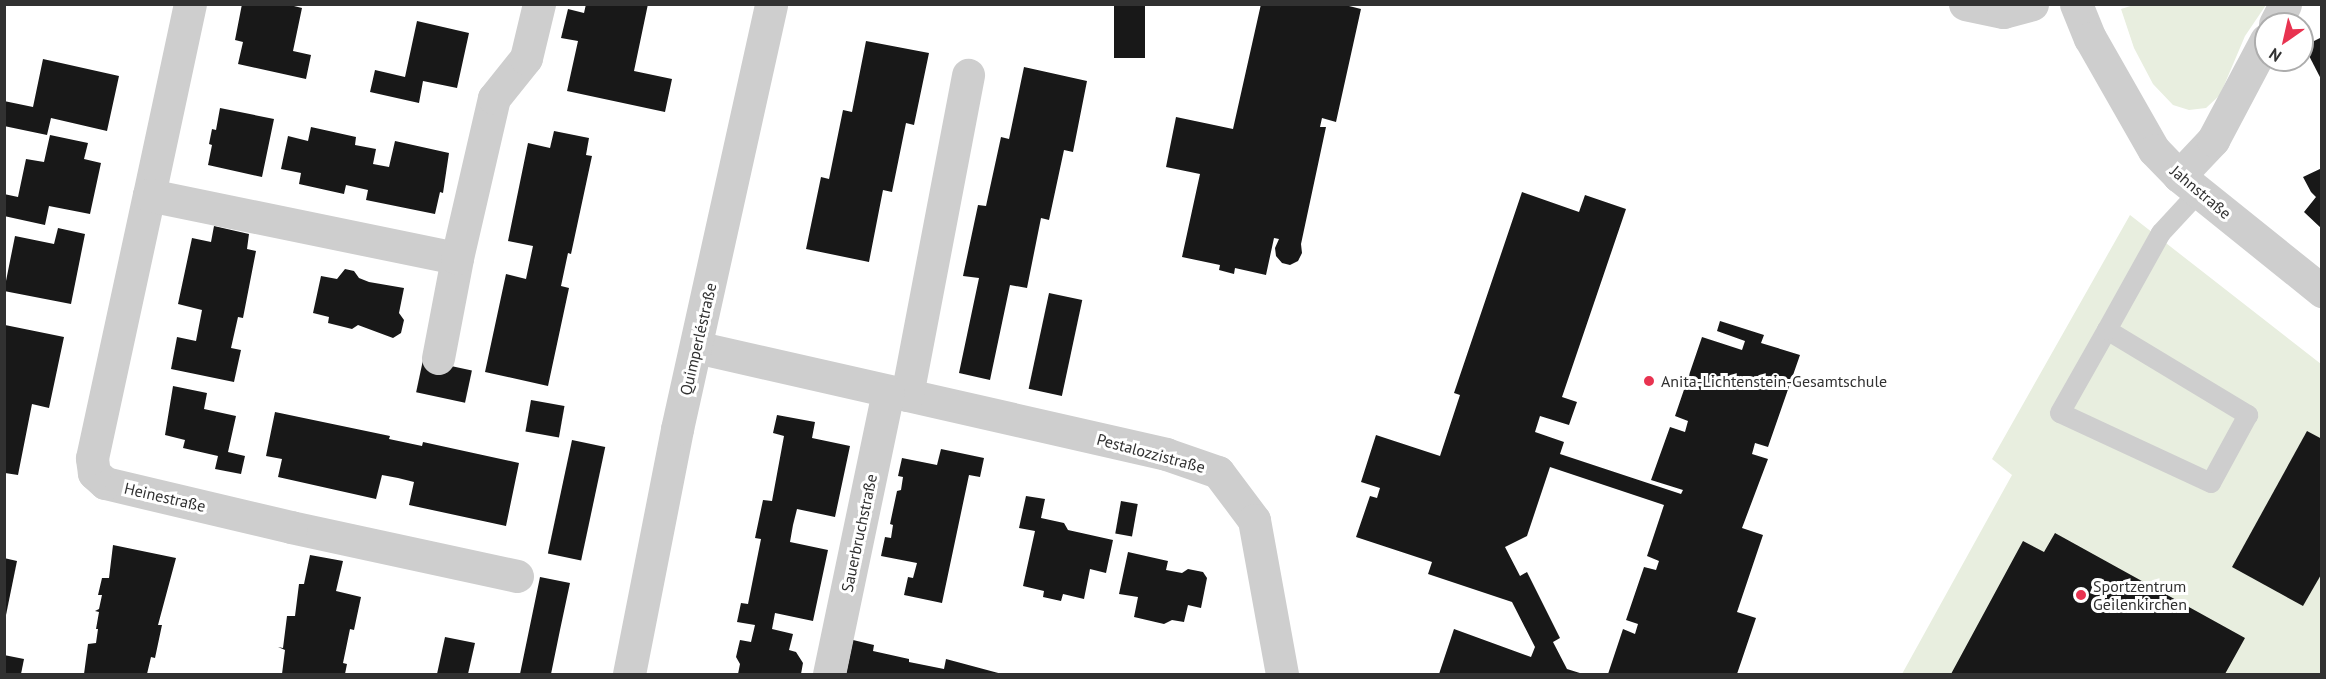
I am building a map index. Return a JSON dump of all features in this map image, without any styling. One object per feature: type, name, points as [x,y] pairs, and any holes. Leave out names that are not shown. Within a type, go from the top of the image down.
[{"type":"street","name":"Heinestraße","points":[[189,4],[92,458],[94,473],[105,483],[291,527],[517,576]]},
{"type":"street","points":[[438,358],[457,258],[494,98],[526,58],[539,4]]},
{"type":"street","name":"Quimperléstraße","points":[[629,675],[677,429],[771,4]]},
{"type":"street","points":[[1965,4],[2003,12],[2032,4]]},
{"type":"street","name":"Jahnstraße","points":[[2076,4],[2090,38],[2154,150],[2189,184],[2322,291]]},
{"type":"street","points":[[2189,184],[2254,63]]},
{"type":"street","points":[[897,393],[968,75]]},
{"type":"street","points":[[149,195],[457,258]]},
{"type":"street","name":"Pestalozzistraße","points":[[696,347],[1166,454],[1218,472],[1254,520],[1281,675]]},
{"type":"street","name":"Sauerbruchstraße","points":[[830,675],[897,393]]},
{"type":"lane","points":[[2107,330],[2248,415],[2211,483],[2060,413],[2189,184]]},
{"type":"green space","points":[[2137,4],[2266,5],[2261,12],[2254,12],[2254,23],[2245,36],[2220,95],[2206,108],[2189,110],[2173,105],[2153,84],[2134,48],[2121,9]]},
{"type":"green space","points":[[2130,215],[2321,364],[2321,674],[1902,674],[2012,475],[1992,459]]},
{"type":"building","points":[[242,4],[286,4],[302,8],[293,51],[311,55],[306,79],[238,64],[243,42],[235,40]]},
{"type":"building","points":[[586,4],[648,4],[634,71],[672,79],[665,112],[567,91],[578,41],[561,38],[568,9],[584,13]]},
{"type":"building","points":[[1114,4],[1145,4],[1145,58],[1114,58]]},
{"type":"building","points":[[1261,4],[1341,4],[1361,9],[1336,122],[1322,118],[1320,127],[1326,127],[1301,244],[1302,253],[1298,261],[1290,265],[1282,263],[1276,256],[1275,248],[1279,239],[1274,238],[1266,275],[1235,268],[1234,274],[1219,270],[1220,265],[1182,257],[1200,174],[1166,167],[1176,117],[1233,129]]},
{"type":"building","points":[[417,21],[469,33],[457,88],[423,81],[419,103],[370,92],[375,70],[405,77]]},
{"type":"building","points":[[2322,37],[2322,81],[2314,65],[2314,41]]},
{"type":"building","points":[[866,41],[929,53],[914,125],[906,123],[892,192],[883,190],[869,262],[806,249],[821,177],[829,179],[843,110],[852,112]]},
{"type":"building","points":[[43,59],[119,76],[107,131],[51,118],[47,135],[4,126],[4,101],[33,107]]},
{"type":"building","points":[[1024,67],[1087,81],[1073,152],[1064,150],[1049,220],[1041,218],[1027,288],[1010,285],[990,380],[959,373],[979,278],[963,276],[978,205],[986,206],[1001,137],[1009,139]]},
{"type":"building","points":[[220,108],[274,119],[262,177],[208,165],[212,129],[216,130]]},
{"type":"building","points":[[311,127],[356,137],[355,145],[376,149],[373,164],[389,167],[395,141],[449,153],[443,193],[440,192],[435,214],[366,200],[368,190],[346,185],[344,194],[299,184],[301,173],[281,169],[288,136],[308,141]]},
{"type":"building","points":[[554,131],[589,138],[586,155],[592,156],[571,254],[568,253],[561,286],[569,288],[548,386],[485,372],[506,274],[526,279],[533,246],[508,241],[528,143],[550,148]]},
{"type":"building","points":[[50,135],[88,143],[84,159],[101,163],[90,214],[49,206],[45,225],[4,216],[4,194],[18,197],[26,159],[44,162]]},
{"type":"building","points":[[2322,168],[2322,229],[2304,212],[2316,197],[2303,177]]},
{"type":"building","points":[[1522,192],[1579,212],[1585,195],[1626,209],[1562,397],[1577,402],[1569,425],[1540,416],[1535,432],[1564,442],[1560,454],[1681,494],[1683,490],[1651,480],[1670,427],[1685,432],[1688,421],[1675,416],[1702,337],[1742,350],[1745,341],[1717,331],[1720,321],[1764,335],[1761,343],[1800,355],[1768,447],[1755,443],[1752,454],[1768,459],[1742,528],[1763,535],[1737,612],[1756,618],[1737,674],[1608,674],[1623,629],[1635,634],[1638,624],[1626,620],[1644,567],[1656,570],[1659,561],[1647,556],[1664,505],[1550,467],[1527,536],[1505,547],[1520,576],[1527,572],[1560,638],[1553,642],[1567,669],[1583,674],[1439,674],[1454,629],[1531,657],[1535,647],[1512,602],[1428,574],[1432,562],[1356,537],[1370,496],[1377,498],[1380,488],[1361,482],[1376,435],[1440,456],[1460,395],[1454,393]]},
{"type":"building","points":[[214,226],[249,234],[247,249],[256,251],[243,318],[238,317],[231,348],[241,350],[234,382],[171,369],[177,337],[196,341],[202,310],[178,304],[192,238],[211,242]]},
{"type":"building","points":[[58,228],[85,234],[71,304],[4,291],[15,236],[54,244]]},
{"type":"building","points":[[345,269],[354,271],[359,278],[369,282],[404,288],[399,313],[404,320],[401,333],[393,338],[358,325],[352,329],[328,323],[329,317],[313,313],[321,276],[337,279]]},
{"type":"building","points":[[1049,293],[1082,300],[1062,396],[1029,389]]},
{"type":"building","points":[[5,325],[64,337],[49,408],[32,404],[18,475],[5,473]]},
{"type":"building","points":[[423,360],[472,370],[465,403],[416,392]]},
{"type":"building","points":[[173,386],[207,393],[204,409],[236,416],[228,452],[245,456],[241,474],[215,469],[218,456],[183,448],[185,440],[165,435]]},
{"type":"building","points":[[531,400],[564,406],[559,437],[525,432]]},
{"type":"building","points":[[275,412],[390,436],[389,439],[422,446],[423,442],[519,463],[506,526],[409,505],[414,482],[398,478],[382,475],[376,499],[278,477],[282,459],[266,456]]},
{"type":"building","points":[[777,415],[815,422],[812,438],[850,446],[835,517],[797,509],[793,525],[790,542],[828,550],[813,621],[775,613],[772,629],[793,634],[789,650],[796,652],[803,663],[801,674],[738,674],[740,664],[736,657],[740,640],[751,642],[755,625],[737,622],[741,603],[748,604],[761,539],[755,538],[763,500],[772,501],[784,436],[773,433]]},
{"type":"building","points":[[2307,431],[2322,439],[2322,573],[2303,606],[2232,567]]},
{"type":"building","points":[[572,440],[605,447],[581,561],[548,553]]},
{"type":"building","points":[[941,449],[984,458],[980,477],[969,475],[942,603],[904,595],[908,577],[913,578],[917,563],[881,556],[885,537],[891,538],[893,525],[890,524],[897,491],[901,490],[903,477],[898,476],[902,458],[937,465]]},
{"type":"building","points":[[1026,496],[1045,499],[1041,518],[1064,523],[1068,530],[1113,540],[1106,573],[1090,569],[1084,599],[1063,594],[1061,601],[1043,597],[1044,591],[1023,586],[1035,531],[1019,528]]},
{"type":"building","points":[[1121,501],[1138,504],[1132,536],[1115,533]]},
{"type":"building","name":"Sportzentrum Geilenkirchen","points":[[2055,533],[2245,638],[2225,674],[1951,674],[2023,541],[2044,552]]},
{"type":"building","points":[[113,545],[176,558],[158,625],[162,625],[155,658],[151,657],[147,674],[84,674],[88,644],[96,643],[99,612],[95,611],[99,609],[102,595],[98,595],[102,578],[109,578]]},
{"type":"building","points":[[1128,552],[1168,561],[1166,570],[1182,573],[1188,569],[1203,572],[1207,578],[1201,608],[1188,605],[1184,622],[1172,620],[1164,624],[1134,617],[1138,597],[1119,594]]},
{"type":"building","points":[[310,555],[343,561],[336,591],[361,597],[354,630],[350,629],[343,663],[347,664],[345,674],[282,674],[285,650],[278,647],[283,648],[287,616],[295,616],[299,584],[304,584]]},
{"type":"building","points":[[4,558],[17,561],[6,615],[4,615]]},
{"type":"building","points":[[540,577],[570,583],[551,674],[520,674]]},
{"type":"building","points":[[445,637],[475,643],[468,674],[437,674]]},
{"type":"building","points":[[853,640],[874,645],[873,651],[909,659],[909,662],[944,669],[946,659],[1002,674],[846,674]]},
{"type":"building","points":[[4,655],[24,659],[21,674],[4,674]]},
{"type":"place","name":"Anita-Lichtenstein-Gesamtschule","points":[[1649,381]]},
{"type":"place","name":"Sportzentrum Geilenkirchen","points":[[2081,595]]}]
